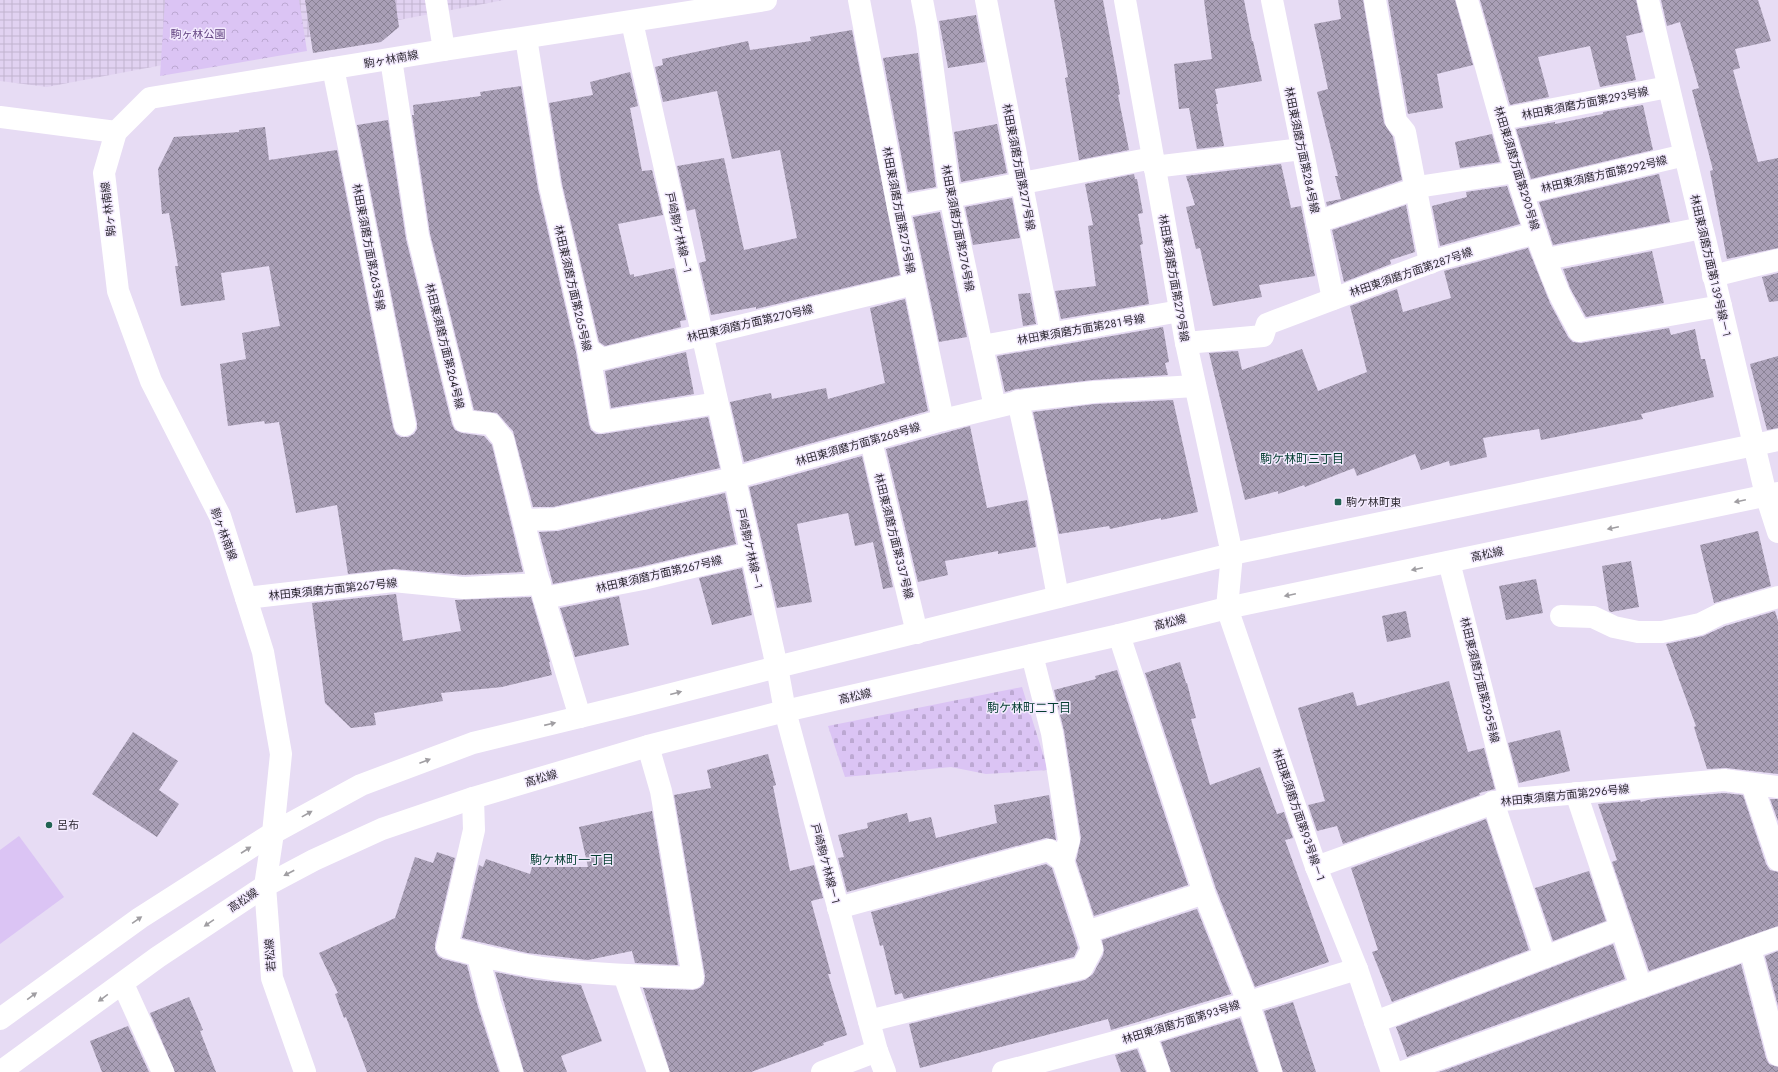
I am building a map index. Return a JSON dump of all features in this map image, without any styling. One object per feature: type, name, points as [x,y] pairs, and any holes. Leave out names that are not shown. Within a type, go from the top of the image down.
[{"type":"street","points":[[436,0],[444,50]]},
{"type":"street","name":"駒ヶ林南線","points":[[273,833],[281,754],[263,652],[220,516],[151,381],[118,291],[104,172],[116,132],[150,98],[391,58],[632,22],[766,0]]},
{"type":"street","name":"林田東須磨方面第２７５号線","points":[[859,0],[898,207],[943,420]]},
{"type":"street","name":"林田東須磨方面第２７６号線","points":[[922,0],[927,26],[950,197],[995,407]]},
{"type":"street","name":"林田東須磨方面第２７７号線","points":[[986,0],[1051,334]]},
{"type":"street","name":"林田東須磨方面第２７９号線","points":[[1124,0],[1186,343],[1232,554]]},
{"type":"street","name":"林田東須磨方面第２８４号線","points":[[1272,0],[1333,299]]},
{"type":"street","points":[[1375,0],[1396,122],[1405,132],[1430,263]]},
{"type":"street","name":"林田東須磨方面第２９０号線","points":[[1467,0],[1516,172],[1536,233],[1560,294],[1580,331],[1720,306]]},
{"type":"street","name":"林田東須磨方面第１３９号線－１","points":[[1648,0],[1754,446],[1772,494],[1778,532]]},
{"type":"street","name":"戸崎駒ケ林線－１","points":[[632,22],[751,552],[785,711],[877,1051],[885,1072]]},
{"type":"street","name":"林田東須磨方面第２６５号線","points":[[526,38],[550,186],[588,349],[601,422],[717,403]]},
{"type":"street","name":"林田東須磨方面第２６４号線","points":[[391,58],[418,236],[464,421],[491,424],[503,439],[542,591],[580,717]]},
{"type":"street","name":"林田東須磨方面第２６３号線","points":[[333,68],[406,425]]},
{"type":"street","name":"林田東須磨方面第２９３号線","points":[[1502,119],[1668,86]]},
{"type":"street","points":[[0,117],[116,132]]},
{"type":"street","points":[[898,207],[1022,183],[1154,162],[1302,149]]},
{"type":"street","name":"林田東須磨方面第２９２号線","points":[[1524,193],[1685,155]]},
{"type":"street","points":[[1317,222],[1416,189],[1516,172]]},
{"type":"street","points":[[1547,259],[1702,228]]},
{"type":"street","name":"林田東須磨方面第２８７号線","points":[[1186,343],[1263,336],[1267,324],[1333,299],[1430,263],[1536,233]]},
{"type":"street","points":[[1713,276],[1778,260]]},
{"type":"street","name":"林田東須磨方面第２７０号線","points":[[588,349],[602,359],[914,284]]},
{"type":"street","name":"林田東須磨方面第２８１号線","points":[[982,346],[1180,311]]},
{"type":"street","name":"林田東須磨方面第２６８号線","points":[[524,520],[555,519],[734,478],[943,420],[1018,401],[1094,392],[1195,386]]},
{"type":"street","points":[[1018,401],[1039,496],[1058,597]]},
{"type":"street","name":"林田東須磨方面第３３７号線","points":[[871,440],[917,632]]},
{"type":"street","points":[[0,1019],[140,918],[273,833],[361,785],[474,743],[1232,554],[1778,440]]},
{"type":"street","name":"高松線","points":[[0,1072],[123,984],[158,957],[265,886],[314,860],[382,829],[473,798],[648,746],[785,711],[1118,635],[1227,608],[1772,494]]},
{"type":"street","name":"林田東須磨方面第２６７号線","points":[[246,598],[393,581],[464,588],[542,591],[643,580],[751,552]]},
{"type":"street","name":"林田東須磨方面第９３号線－１","points":[[1232,554],[1227,608],[1316,867],[1357,969],[1392,1072]]},
{"type":"street","name":"林田東須磨方面第２９５号線","points":[[1449,562],[1502,801],[1544,957]]},
{"type":"street","points":[[1561,616],[1593,617],[1614,627],[1638,632],[1662,632],[1700,624],[1720,614],[1778,597]]},
{"type":"street","points":[[1118,635],[1204,893],[1248,1002],[1271,1072]]},
{"type":"street","points":[[1032,655],[1052,733],[1069,840],[1063,861]]},
{"type":"street","points":[[473,798],[474,830],[447,947],[478,956],[552,969],[624,975],[693,978],[662,790],[648,746]]},
{"type":"street","name":"林田東須磨方面第２９６号線","points":[[1316,867],[1502,801],[1724,780],[1778,787]]},
{"type":"street","points":[[1752,784],[1778,860]]},
{"type":"street","points":[[1576,793],[1640,987]]},
{"type":"street","name":"若松線","points":[[273,833],[265,886],[272,978],[305,1072]]},
{"type":"street","points":[[838,908],[1049,850],[1063,861],[1092,949],[1082,968],[869,1021]]},
{"type":"street","points":[[1087,932],[1204,893]]},
{"type":"street","points":[[1375,1022],[1621,928]]},
{"type":"street","points":[[1402,1072],[1778,938]]},
{"type":"street","points":[[1750,948],[1778,1055]]},
{"type":"street","points":[[478,956],[490,1003],[512,1072]]},
{"type":"street","name":"林田東須磨方面第９３号線","points":[[1003,1072],[1145,1034],[1357,969]]},
{"type":"street","points":[[624,975],[658,1072]]},
{"type":"street","points":[[123,984],[163,1072]]},
{"type":"street","points":[[1145,1034],[1159,1072]]},
{"type":"street","points":[[822,1072],[877,1051]]},
{"type":"shaded area","points":[[0,0],[504,0],[47,87],[0,81]]},
{"type":"green space","name":"駒ヶ林公園","points":[[165,0],[299,0],[307,51],[160,76]]},
{"type":"green space","points":[[1022,687],[1048,770],[986,774],[951,767],[845,777],[828,726]]},
{"type":"green space","points":[[19,836],[64,897],[0,944],[0,850]]},
{"type":"building","points":[[305,0],[395,0],[399,27],[381,42],[313,53]]},
{"type":"building","points":[[1054,0],[1103,0],[1120,94],[1118,95],[1129,150],[1079,160],[1065,78],[1068,77]]},
{"type":"building","points":[[1204,0],[1244,0],[1262,81],[1215,89],[1218,104],[1216,104],[1224,146],[1197,149],[1189,108],[1179,109],[1174,64],[1212,59]]},
{"type":"building","points":[[1338,0],[1363,0],[1384,123],[1393,137],[1402,180],[1327,206],[1326,202],[1341,199],[1335,176],[1338,176],[1317,92],[1328,89],[1314,24],[1341,19]]},
{"type":"building","points":[[1388,0],[1455,0],[1473,65],[1437,74],[1443,108],[1408,114]]},
{"type":"building","points":[[1480,0],[1636,0],[1643,32],[1626,36],[1636,80],[1600,87],[1590,46],[1538,57],[1549,97],[1510,105]]},
{"type":"building","points":[[1661,0],[1758,0],[1771,41],[1735,49],[1740,68],[1733,70],[1758,162],[1778,158],[1778,248],[1727,259],[1710,171],[1713,170],[1692,90],[1699,88],[1680,22],[1667,26]]},
{"type":"building","points":[[976,15],[985,62],[948,68],[939,21]]},
{"type":"building","points":[[852,30],[900,275],[756,309],[756,307],[711,315],[699,263],[706,261],[695,209],[687,211],[677,166],[724,158],[744,250],[797,238],[780,150],[732,159],[717,91],[663,102],[655,67],[663,65],[662,59],[748,41],[750,50],[811,41],[810,37]]},
{"type":"building","points":[[918,53],[936,187],[908,192],[883,58]]},
{"type":"building","points":[[630,72],[638,106],[630,108],[642,171],[652,170],[663,215],[618,224],[630,275],[634,274],[634,277],[674,268],[686,320],[680,321],[681,327],[605,346],[599,342],[562,184],[549,103],[593,95],[590,82]]},
{"type":"building","points":[[521,86],[538,189],[576,352],[591,430],[596,434],[603,434],[708,417],[720,468],[553,507],[533,507],[513,431],[497,413],[474,410],[430,234],[412,115],[414,115],[413,105],[481,96],[480,92]]},
{"type":"building","points":[[1643,105],[1653,150],[1531,179],[1516,129],[1555,122],[1555,124],[1603,114],[1603,112]]},
{"type":"building","points":[[388,120],[406,239],[452,424],[455,430],[462,433],[484,436],[492,445],[523,572],[464,575],[394,569],[348,574],[337,505],[296,513],[279,422],[265,424],[264,421],[228,426],[220,364],[246,359],[242,333],[280,326],[269,266],[221,273],[225,300],[181,306],[175,266],[178,266],[169,213],[162,214],[158,169],[174,137],[239,132],[239,130],[265,127],[269,160],[337,150],[393,427],[396,434],[401,437],[408,437],[414,434],[417,429],[417,423],[357,125]]},
{"type":"building","points":[[997,124],[1007,173],[961,182],[954,132]]},
{"type":"building","points":[[1492,134],[1500,162],[1460,168],[1455,142]]},
{"type":"building","points":[[1281,164],[1291,208],[1301,206],[1315,276],[1259,285],[1262,297],[1213,306],[1200,248],[1196,249],[1186,207],[1195,205],[1186,176]]},
{"type":"building","points":[[1134,174],[1135,179],[1137,179],[1143,213],[1138,214],[1143,244],[1140,245],[1149,304],[1061,319],[1055,291],[1096,286],[1088,226],[1093,225],[1085,184]]},
{"type":"building","points":[[1659,174],[1670,222],[1553,245],[1539,202]]},
{"type":"building","points":[[1507,186],[1520,224],[1440,246],[1432,206],[1467,197],[1466,192]]},
{"type":"building","points":[[1012,198],[1020,238],[973,245],[965,207]]},
{"type":"building","points":[[1406,205],[1415,252],[1390,260],[1391,264],[1344,282],[1332,230]]},
{"type":"building","points":[[940,212],[967,337],[939,342],[913,217]]},
{"type":"building","points":[[1528,248],[1550,303],[1568,337],[1573,342],[1581,343],[1669,328],[1671,335],[1695,329],[1701,359],[1705,359],[1714,397],[1641,414],[1643,419],[1541,440],[1539,429],[1483,438],[1487,457],[1450,466],[1449,461],[1421,470],[1415,454],[1357,476],[1354,468],[1305,487],[1304,485],[1278,494],[1278,491],[1245,500],[1209,353],[1238,351],[1242,370],[1302,349],[1318,391],[1367,372],[1350,306],[1397,289],[1403,312],[1451,298],[1444,271]]},
{"type":"building","points":[[1652,251],[1664,303],[1586,317],[1570,288],[1563,269]]},
{"type":"building","points":[[1778,273],[1778,301],[1769,302],[1762,277]]},
{"type":"building","points":[[1030,293],[1036,324],[1023,326],[1018,294]]},
{"type":"building","points":[[905,299],[928,411],[744,462],[730,402],[771,393],[772,399],[826,388],[828,399],[885,383],[870,308]]},
{"type":"building","points":[[1163,327],[1169,362],[1165,363],[1168,375],[1093,380],[1016,389],[1005,392],[997,356]]},
{"type":"building","points":[[686,352],[694,394],[611,408],[605,371]]},
{"type":"building","points":[[1778,356],[1778,428],[1767,430],[1750,364]]},
{"type":"building","points":[[1173,400],[1198,512],[1110,529],[1109,526],[1059,534],[1033,412],[1095,404]]},
{"type":"building","points":[[970,426],[987,508],[1027,500],[1036,547],[998,554],[998,551],[945,561],[948,575],[918,582],[886,449]]},
{"type":"building","points":[[862,456],[893,587],[883,589],[873,542],[855,546],[848,513],[797,524],[812,602],[777,608],[749,487]]},
{"type":"building","points":[[725,493],[736,544],[640,567],[553,584],[539,532],[558,531]]},
{"type":"building","points":[[1758,531],[1771,586],[1714,603],[1700,545]]},
{"type":"building","points":[[1631,561],[1639,607],[1611,612],[1609,611],[1602,566]]},
{"type":"building","points":[[742,568],[752,615],[712,625],[699,578]]},
{"type":"building","points":[[1536,579],[1543,613],[1506,620],[1499,586]]},
{"type":"building","points":[[396,594],[403,641],[461,631],[455,600],[531,597],[550,662],[552,675],[502,687],[441,693],[443,701],[374,713],[376,725],[351,728],[325,703],[312,603]]},
{"type":"building","points":[[619,596],[629,645],[575,657],[560,608]]},
{"type":"building","points":[[1406,611],[1411,637],[1387,642],[1382,616]]},
{"type":"building","points":[[1775,611],[1778,621],[1778,774],[1726,768],[1707,769],[1694,727],[1696,726],[1666,644],[1703,636],[1725,626]]},
{"type":"building","points":[[1180,662],[1196,718],[1191,719],[1210,785],[1260,767],[1277,814],[1284,812],[1293,838],[1285,840],[1329,962],[1255,987],[1216,889],[1145,673]]},
{"type":"building","points":[[1117,670],[1188,885],[1094,916],[1076,861],[1081,838],[1064,731],[1054,690],[1096,679],[1095,676]]},
{"type":"building","points":[[1449,681],[1468,752],[1484,748],[1495,789],[1479,793],[1480,795],[1343,844],[1337,826],[1317,831],[1308,805],[1325,801],[1298,708],[1353,692],[1357,706]]},
{"type":"building","points":[[1560,730],[1570,771],[1519,783],[1508,743]]},
{"type":"building","points":[[133,732],[178,761],[159,790],[179,804],[157,837],[92,794]]},
{"type":"building","points":[[768,754],[776,785],[773,786],[790,871],[814,865],[823,898],[811,901],[831,974],[828,974],[847,1035],[751,1072],[670,1072],[643,988],[693,990],[700,988],[704,984],[705,976],[674,795],[711,788],[707,770]]},
{"type":"building","points":[[1724,793],[1743,795],[1766,864],[1770,870],[1778,872],[1778,926],[1649,971],[1612,862],[1617,860],[1598,804],[1640,800],[1641,802],[1652,799]]},
{"type":"building","points":[[1049,795],[1056,840],[1046,838],[847,892],[838,858],[844,857],[838,835],[868,828],[867,823],[907,813],[909,822],[931,817],[936,838],[997,823],[994,805]]},
{"type":"building","points":[[1770,799],[1778,799],[1778,821]]},
{"type":"building","points":[[652,811],[678,965],[635,963],[632,951],[588,960],[527,953],[462,938],[479,865],[483,867],[486,859],[530,874],[532,867],[588,867],[579,827]]},
{"type":"building","points":[[1486,819],[1529,950],[1392,1002],[1372,952],[1378,950],[1351,868]]},
{"type":"building","points":[[437,852],[455,858],[435,944],[435,950],[438,956],[443,959],[467,965],[478,1007],[499,1072],[367,1072],[346,1017],[344,1018],[335,994],[338,993],[319,953],[395,918],[415,857],[433,863]]},
{"type":"building","points":[[1046,864],[1052,868],[1078,948],[1074,957],[904,999],[902,993],[895,995],[883,945],[880,946],[871,912]]},
{"type":"building","points":[[1589,871],[1606,921],[1553,941],[1535,888]]},
{"type":"building","points":[[1197,909],[1231,994],[1111,1030],[1108,1019],[920,1068],[909,1024],[1085,980],[1093,974],[1103,955],[1104,950],[1102,940]]},
{"type":"building","points":[[1613,944],[1625,979],[1407,1057],[1396,1027]]},
{"type":"building","points":[[1778,951],[1778,1006],[1765,956]]},
{"type":"building","points":[[1741,964],[1766,1058],[1769,1064],[1778,1067],[1778,1072],[1439,1072]]},
{"type":"building","points":[[495,972],[537,980],[581,985],[602,1041],[561,1056],[567,1072],[524,1072]]},
{"type":"building","points":[[189,997],[203,1030],[200,1031],[216,1072],[175,1072],[150,1013]]},
{"type":"building","points":[[1293,1002],[1316,1072],[1283,1072],[1264,1011]]},
{"type":"building","points":[[1240,1018],[1258,1072],[1171,1072],[1161,1042]]},
{"type":"building","points":[[128,1026],[149,1072],[102,1072],[90,1041]]},
{"type":"building","points":[[1137,1049],[1146,1072],[1121,1072],[1115,1055]]},
{"type":"place","name":"駒ケ林町東","points":[[1338,502]]},
{"type":"place","name":"呂布","points":[[49,825]]},
{"type":"district","name":"駒ケ林町三丁目","points":[[1302,459]]},
{"type":"district","name":"駒ケ林町二丁目","points":[[1029,708]]},
{"type":"district","name":"駒ケ林町一丁目","points":[[572,860]]}]
